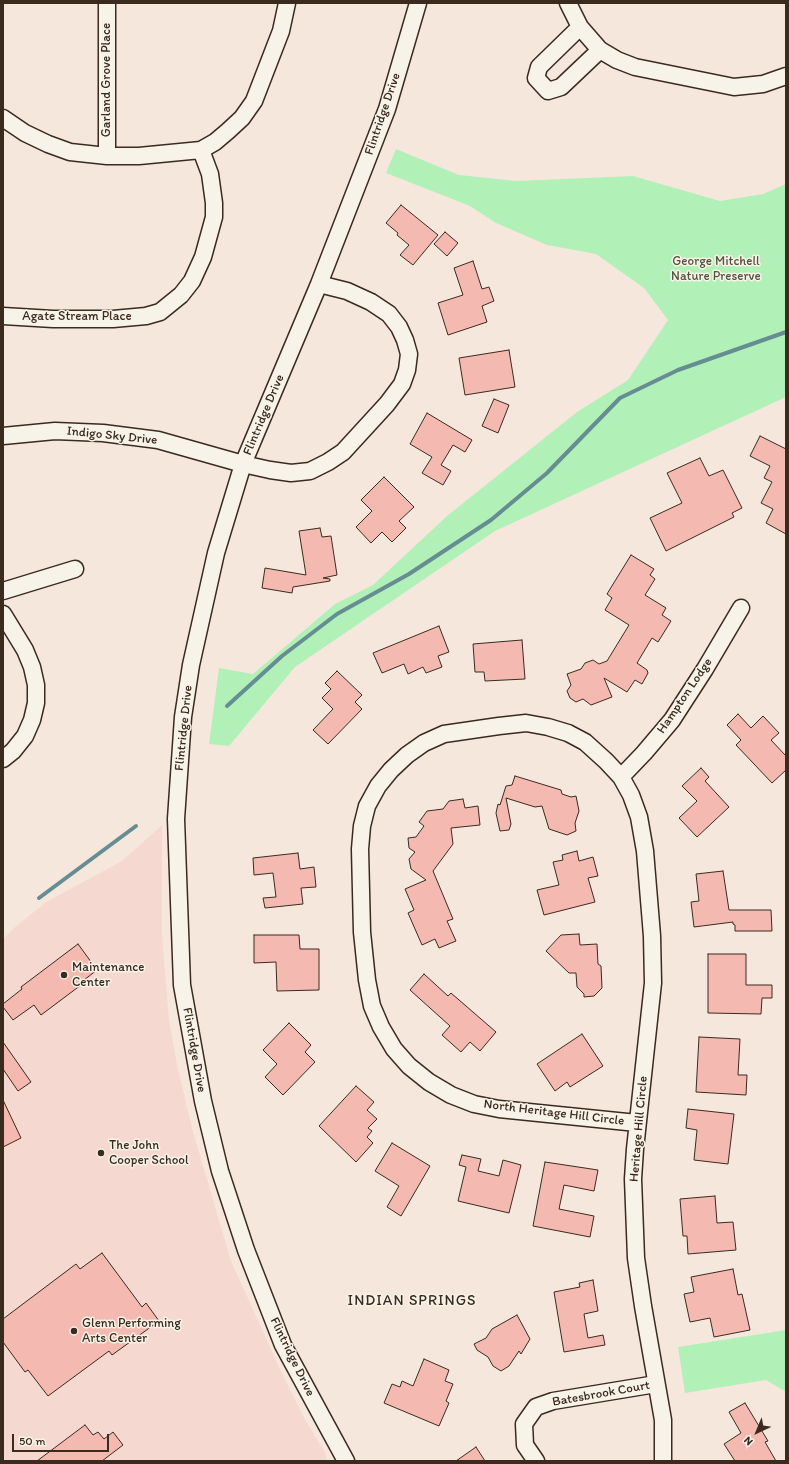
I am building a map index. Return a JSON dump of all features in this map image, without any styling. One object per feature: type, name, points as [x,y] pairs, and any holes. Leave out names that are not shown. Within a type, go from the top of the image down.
[{"type":"street","name":"Garland Grove Place","points":[[107,3],[107,156]]},
{"type":"street","points":[[3,118],[25,133],[70,152],[107,156],[160,155],[201,150],[215,142],[228,131],[242,118],[254,101],[281,31],[287,3]]},
{"type":"street","name":"Flintridge Drive","points":[[346,1461],[283,1344],[248,1257],[220,1171],[203,1101],[182,985],[176,818],[183,717],[191,665],[216,553],[243,464],[320,284],[388,109],[418,3]]},
{"type":"street","points":[[568,3],[580,27],[600,50],[617,60],[635,67],[734,87],[763,84],[786,76]]},
{"type":"street","points":[[580,27],[539,67],[536,78],[548,91],[561,87],[600,50]]},
{"type":"street","name":"Agate Stream Place","points":[[3,316],[53,319],[113,319],[146,316],[160,312],[181,295],[192,281],[203,258],[214,217],[214,203],[210,174],[201,150]]},
{"type":"street","name":"Indigo Sky Drive","points":[[3,436],[55,431],[111,434],[158,440],[270,470],[291,473],[310,471],[343,452],[387,404],[402,384],[407,370],[408,354],[405,340],[399,327],[389,314],[365,299],[347,291],[320,284]]},
{"type":"street","points":[[3,591],[74,569]]},
{"type":"street","name":"Hampton Lodge","points":[[621,777],[672,720],[705,669],[741,608]]},
{"type":"street","points":[[3,614],[24,650],[32,667],[36,684],[36,703],[32,720],[25,736],[3,759]]},
{"type":"street","name":"North Heritage Hill Circle","points":[[621,777],[585,742],[568,733],[548,727],[526,723],[444,734],[424,743],[407,755],[391,770],[378,786],[367,806],[362,826],[360,849],[362,932],[367,980],[372,1006],[394,1049],[409,1066],[429,1082],[451,1095],[474,1104],[499,1109],[637,1123]]},
{"type":"street","name":"Heritage Hill Circle","points":[[621,777],[631,795],[639,817],[645,851],[652,936],[653,983],[637,1123],[633,1179],[636,1258],[642,1306],[663,1420],[663,1461]]},
{"type":"street","name":"Batesbrook Court","points":[[536,1461],[525,1445],[524,1424],[536,1407],[553,1401],[656,1384]]},
{"type":"shaded area","name":"The John Cooper School","points":[[162,825],[162,934],[169,1020],[177,1065],[192,1128],[231,1261],[285,1380],[304,1418],[325,1452],[327,1461],[3,1461],[3,939],[46,902],[122,861]]},
{"type":"green space","name":"George Mitchell Nature Preserve","points":[[396,149],[459,175],[516,181],[633,176],[720,201],[763,194],[786,184],[786,397],[495,531],[295,667],[229,746],[209,744],[219,668],[253,674],[335,604],[373,585],[447,516],[577,412],[628,380],[668,320],[644,288],[596,254],[547,245],[496,223],[470,206],[386,173]]},
{"type":"green space","points":[[786,1330],[786,1392],[766,1380],[685,1393],[678,1347]]},
{"type":"building","points":[[401,205],[438,235],[413,265],[400,255],[409,245],[386,223]]},
{"type":"building","points":[[445,232],[458,243],[447,256],[434,244]]},
{"type":"building","points":[[473,261],[482,289],[489,287],[494,301],[482,306],[487,322],[448,335],[438,303],[463,295],[454,268]]},
{"type":"building","points":[[509,350],[515,387],[465,395],[459,358]]},
{"type":"building","points":[[494,399],[509,405],[498,433],[482,426]]},
{"type":"building","points":[[427,413],[472,440],[465,452],[453,445],[441,465],[451,471],[443,485],[422,473],[432,457],[410,444]]},
{"type":"building","points":[[760,436],[786,449],[786,534],[766,523],[773,509],[761,503],[772,482],[764,478],[770,466],[750,456]]},
{"type":"building","points":[[700,458],[709,476],[723,470],[742,508],[732,513],[734,517],[666,551],[650,518],[682,503],[667,473]]},
{"type":"building","points":[[384,477],[414,507],[399,521],[406,528],[392,542],[382,532],[371,543],[356,527],[372,511],[361,500]]},
{"type":"building","points":[[320,528],[322,537],[331,536],[337,575],[323,578],[330,579],[330,581],[293,587],[292,593],[262,588],[265,568],[306,575],[299,531]]},
{"type":"building","points":[[631,555],[654,569],[650,575],[655,579],[645,595],[666,608],[662,615],[671,621],[658,642],[652,638],[637,663],[647,670],[648,673],[642,684],[635,680],[627,692],[604,678],[612,697],[591,705],[583,699],[576,702],[570,698],[567,691],[571,685],[567,674],[581,669],[585,663],[593,660],[599,664],[607,661],[629,625],[605,610],[612,598],[607,594]]},
{"type":"building","points":[[439,626],[449,652],[438,656],[442,667],[426,673],[423,667],[408,674],[404,664],[382,673],[373,653]]},
{"type":"building","points":[[522,640],[525,679],[485,681],[484,672],[475,672],[473,644]]},
{"type":"building","points":[[337,671],[362,695],[355,702],[362,709],[328,744],[313,730],[333,709],[322,698],[331,689],[325,683]]},
{"type":"building","points":[[738,714],[751,728],[763,716],[779,733],[771,740],[786,756],[786,770],[772,783],[736,745],[741,740],[727,725]]},
{"type":"building","points":[[701,768],[709,777],[705,781],[729,807],[697,837],[679,818],[697,801],[682,786]]},
{"type":"building","points":[[515,776],[561,790],[562,794],[571,797],[576,796],[579,811],[575,823],[576,831],[567,835],[549,829],[542,806],[535,807],[506,798],[511,824],[509,830],[500,831],[496,813],[498,804],[500,805],[506,786],[512,785]]},
{"type":"building","points":[[463,799],[465,808],[478,806],[480,825],[451,828],[453,844],[433,871],[453,919],[447,921],[456,941],[439,948],[435,939],[422,945],[408,913],[414,910],[405,889],[426,880],[411,869],[409,859],[415,852],[409,848],[408,838],[416,837],[424,826],[419,822],[427,811],[443,809],[449,801]]},
{"type":"building","points":[[577,851],[579,861],[593,857],[598,876],[588,878],[595,902],[544,915],[537,890],[559,885],[553,862],[563,860],[562,855]]},
{"type":"building","points":[[298,853],[300,869],[314,867],[316,887],[301,888],[303,904],[265,908],[263,898],[276,897],[273,873],[254,875],[253,858]]},
{"type":"building","points":[[723,871],[729,910],[771,910],[772,931],[735,931],[735,925],[733,922],[694,927],[691,902],[699,901],[696,874]]},
{"type":"building","points":[[579,934],[580,945],[597,944],[598,964],[601,966],[602,988],[594,996],[584,997],[584,994],[577,987],[576,973],[569,973],[546,951],[561,935]]},
{"type":"building","points":[[254,935],[299,935],[300,949],[319,949],[319,990],[277,991],[276,962],[254,963]]},
{"type":"building","name":"Maintenance Center","points":[[78,944],[97,970],[84,980],[85,982],[41,1015],[34,1005],[13,1020],[3,1007],[3,1004],[22,989],[21,987]]},
{"type":"building","points":[[708,954],[746,954],[746,985],[772,985],[772,998],[762,998],[761,1014],[708,1013]]},
{"type":"building","points":[[424,974],[448,996],[451,993],[496,1032],[480,1051],[470,1042],[461,1052],[442,1035],[450,1026],[410,990]]},
{"type":"building","points":[[289,1023],[311,1045],[305,1052],[315,1062],[283,1095],[265,1077],[277,1064],[263,1050]]},
{"type":"building","points":[[582,1034],[603,1066],[570,1087],[567,1082],[555,1091],[537,1064]]},
{"type":"building","points":[[699,1037],[740,1039],[738,1075],[747,1075],[746,1095],[696,1092]]},
{"type":"building","points":[[3,1042],[31,1082],[18,1091],[3,1069]]},
{"type":"building","points":[[356,1086],[374,1102],[367,1110],[377,1119],[368,1128],[372,1131],[367,1137],[373,1143],[356,1162],[319,1126]]},
{"type":"building","points":[[3,1100],[21,1138],[3,1147]]},
{"type":"building","points":[[688,1109],[734,1114],[728,1164],[694,1160],[697,1130],[686,1128]]},
{"type":"building","points":[[392,1143],[430,1166],[401,1216],[387,1207],[399,1186],[375,1171]]},
{"type":"building","points":[[462,1155],[481,1159],[478,1171],[499,1176],[503,1160],[521,1165],[509,1213],[458,1201],[466,1167],[459,1165]]},
{"type":"building","points":[[545,1162],[598,1170],[594,1191],[564,1185],[559,1209],[594,1216],[590,1237],[533,1226]]},
{"type":"building","points":[[715,1196],[717,1223],[733,1222],[736,1250],[688,1254],[687,1236],[683,1236],[680,1199]]},
{"type":"building","name":"Glenn Performing Arts Center","points":[[102,1253],[142,1307],[146,1303],[159,1321],[112,1355],[109,1351],[48,1396],[28,1370],[25,1372],[3,1342],[3,1319],[76,1264],[80,1269]]},
{"type":"building","points":[[733,1269],[738,1295],[742,1294],[750,1330],[714,1337],[710,1318],[690,1322],[684,1294],[694,1292],[691,1277]]},
{"type":"building","points":[[593,1280],[598,1311],[584,1314],[588,1338],[603,1335],[605,1345],[564,1352],[554,1292],[580,1287],[579,1283]]},
{"type":"building","points":[[517,1315],[530,1339],[521,1354],[519,1351],[509,1366],[501,1371],[493,1366],[488,1357],[477,1350],[474,1344],[486,1338],[492,1329]]},
{"type":"building","points":[[424,1359],[449,1370],[445,1381],[453,1384],[446,1401],[449,1403],[439,1426],[384,1403],[392,1384],[400,1387],[402,1381],[413,1386]]},
{"type":"building","points":[[745,1403],[768,1441],[765,1442],[776,1461],[735,1461],[724,1444],[741,1433],[729,1412]]},
{"type":"building","points":[[85,1425],[93,1435],[98,1432],[104,1439],[113,1432],[123,1445],[102,1461],[37,1461]]},
{"type":"building","points":[[476,1447],[485,1461],[456,1461]]},
{"type":"waterway","points":[[227,706],[282,656],[337,614],[409,574],[491,520],[547,473],[620,398],[678,370],[786,332]]},
{"type":"waterway","points":[[39,898],[136,826]]},
{"type":"place","name":"Maintenance Center","points":[[64,975]]},
{"type":"place","name":"The John Cooper School","points":[[101,1153]]},
{"type":"place","name":"Glenn Performing Arts Center","points":[[74,1331]]},
{"type":"district","name":"INDIAN SPRINGS","points":[[412,1301]]}]
